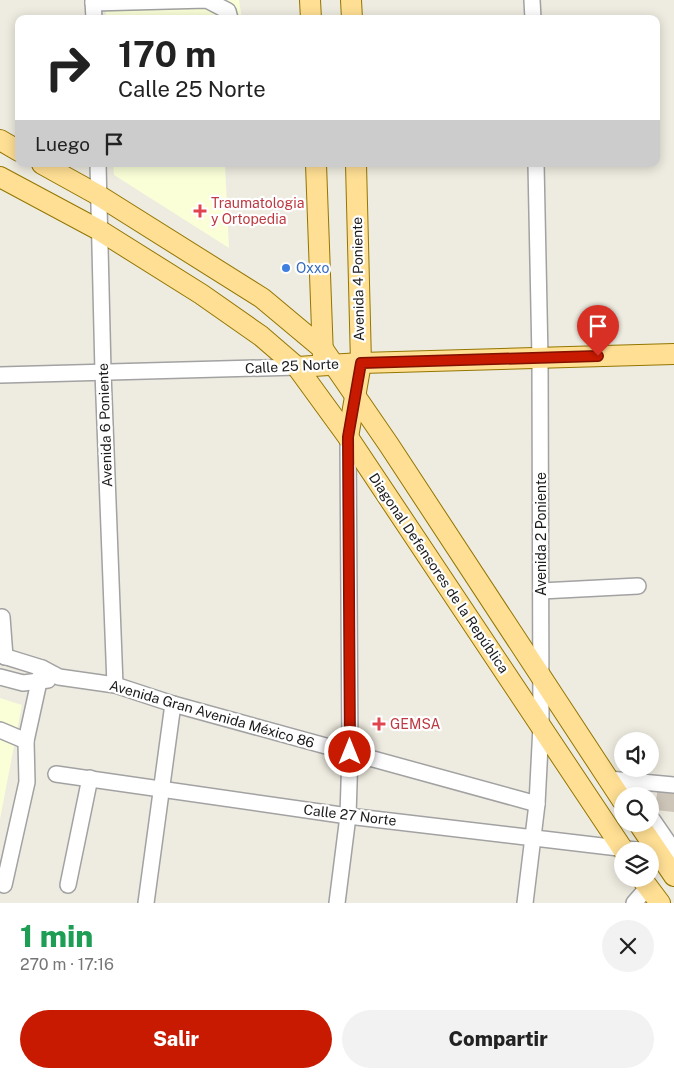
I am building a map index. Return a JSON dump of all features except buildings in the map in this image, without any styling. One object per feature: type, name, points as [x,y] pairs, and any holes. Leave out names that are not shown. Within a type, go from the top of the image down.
[{"type":"main road","points":[[310,0],[311,15]]},
{"type":"main road","points":[[351,0],[352,15]]},
{"type":"main road","points":[[0,140],[15,149]]},
{"type":"main road","name":"Diagonal Defensores de la República","points":[[47,167],[98,195],[262,298],[327,360],[356,397],[542,678],[619,786]]},
{"type":"main road","points":[[316,167],[327,360],[321,398]]},
{"type":"main road","name":"Avenida 4 Poniente","points":[[348,437],[361,363],[356,167]]},
{"type":"main road","name":"Diagonal Defensores de la República","points":[[0,178],[100,230],[261,336],[297,367],[348,437],[618,842]]},
{"type":"main road","name":"Calle 25 Norte","points":[[297,367],[327,360],[361,363],[674,354]]},
{"type":"main road","points":[[657,841],[674,876]]},
{"type":"main road","points":[[648,887],[660,903]]},
{"type":"street","points":[[94,15],[93,1],[207,0],[228,11],[229,15]]},
{"type":"street","points":[[532,0],[533,15]]},
{"type":"street","name":"Avenida 6 Poniente","points":[[98,167],[103,372],[116,685]]},
{"type":"street","name":"Avenida 2 Poniente","points":[[525,903],[537,804],[542,678],[540,358],[536,167]]},
{"type":"street","name":"Calle 25 Norte","points":[[0,375],[297,367]]},
{"type":"street","name":"Avenida 4 Poniente","points":[[338,903],[348,816],[350,752],[348,437]]},
{"type":"street","points":[[541,591],[638,586]]},
{"type":"street","points":[[2,617],[3,656],[41,675],[26,741],[27,782],[4,885]]},
{"type":"street","name":"Avenida Gran Avenida México 86","points":[[0,678],[23,683],[41,675],[116,685],[173,704],[537,804]]},
{"type":"street","points":[[146,903],[173,704]]},
{"type":"street","points":[[0,730],[26,741]]},
{"type":"street","name":"Calle 27 Norte","points":[[56,774],[348,816],[614,849]]},
{"type":"street","points":[[68,885],[90,778]]},
{"type":"street","points":[[619,786],[674,785]]},
{"type":"street","points":[[634,903],[643,887]]},
{"type":"shaded area","points":[[105,0],[239,0],[241,15],[106,15]]},
{"type":"shaded area","name":"Traumatologia y Ortopedia","points":[[113,167],[225,167],[229,248],[114,175]]},
{"type":"shaded area","points":[[0,698],[22,705],[0,819]]},
{"type":"place","name":"Traumatologia y Ortopedia","points":[[200,211]]},
{"type":"place","name":"Oxxo","points":[[286,268]]},
{"type":"place","name":"GEMSA","points":[[379,724]]},
{"type":"route","points":[[350,752],[348,437],[361,363],[598,356]]}]
